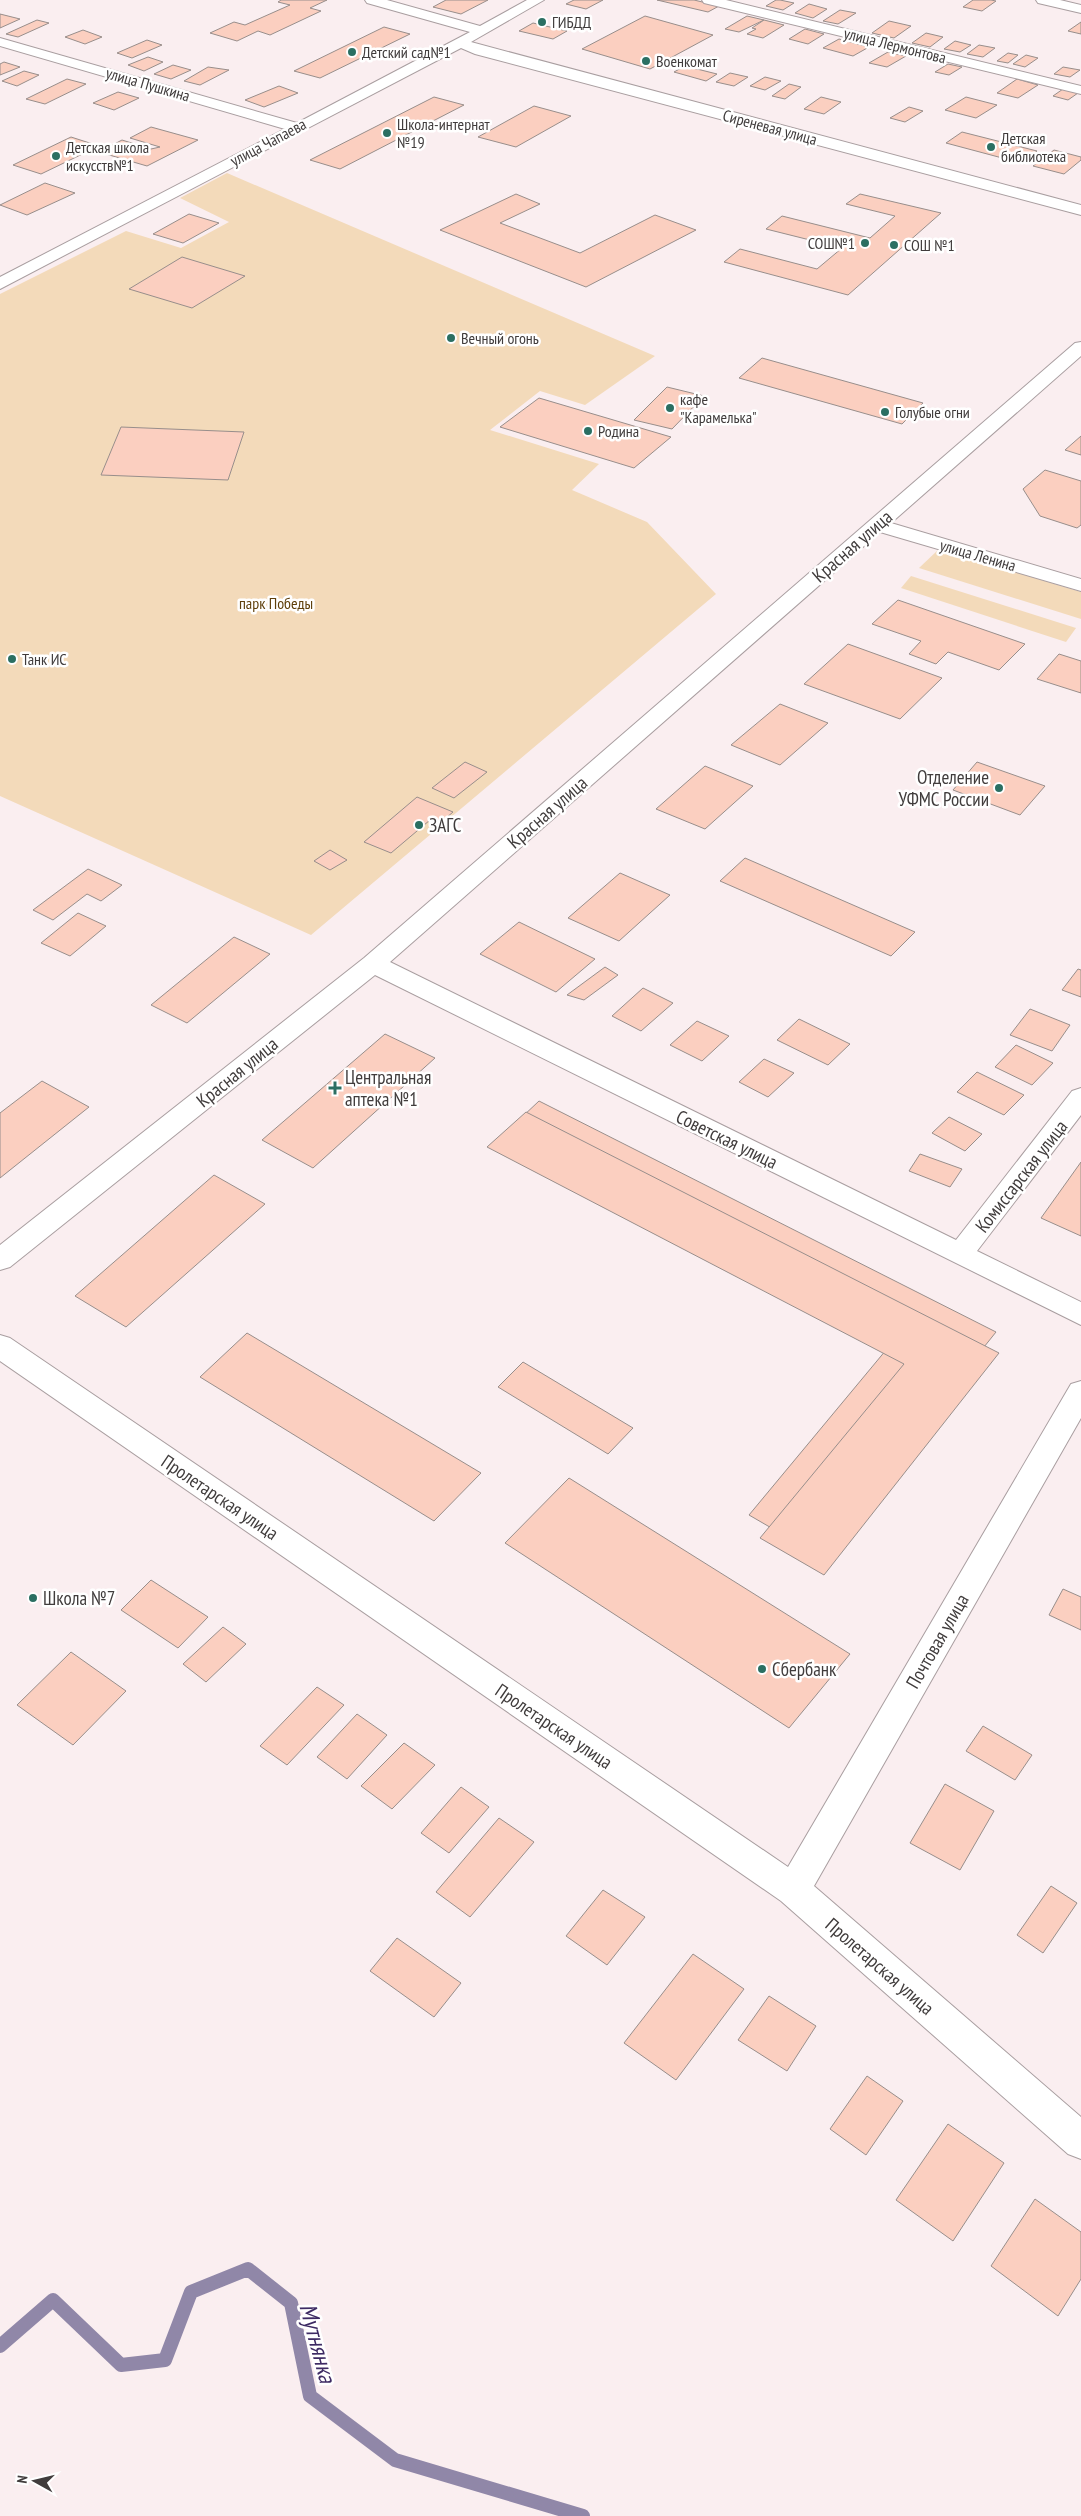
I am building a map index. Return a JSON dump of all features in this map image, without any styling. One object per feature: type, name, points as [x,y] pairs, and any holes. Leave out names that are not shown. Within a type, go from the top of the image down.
[{"type":"street","points":[[372,0],[482,31]]},
{"type":"street","name":"улица Чапаева","points":[[0,284],[296,127],[460,43],[537,0]]},
{"type":"street","name":"улица Лермонтова","points":[[709,0],[1081,90]]},
{"type":"street","points":[[1043,0],[1081,9]]},
{"type":"street","name":"улица Пушкина","points":[[0,42],[296,127]]},
{"type":"street","name":"Сиреневая улица","points":[[460,43],[480,51],[1081,210]]},
{"type":"street","name":"Красная улица","points":[[0,1260],[372,964],[1081,347]]},
{"type":"street","name":"улица Ленина","points":[[876,525],[1081,586]]},
{"type":"street","name":"Советская улица","points":[[372,964],[1081,1314]]},
{"type":"street","name":"Комиссарская улица","points":[[960,1254],[1081,1097]]},
{"type":"street","name":"Пролетарская улица","points":[[0,1346],[793,1890],[1081,2141]]},
{"type":"street","name":"Почтовая улица","points":[[793,1890],[1081,1392]]},
{"type":"green space","name":"парк Победы","points":[[227,173],[655,356],[585,405],[540,391],[490,430],[599,464],[572,490],[647,522],[716,594],[311,935],[0,796],[0,294],[126,231],[181,248],[229,222],[180,198]]},
{"type":"green space","points":[[939,549],[1081,592],[1081,619],[919,568]]},
{"type":"green space","points":[[911,576],[1076,628],[1066,642],[901,588]]},
{"type":"building","points":[[281,0],[327,0],[310,8],[321,11],[270,35],[258,31],[237,41],[210,33],[234,22],[245,25],[290,5],[278,2]]},
{"type":"building","points":[[446,0],[488,0],[461,14],[433,7]]},
{"type":"building","points":[[574,0],[603,0],[586,9],[566,4]]},
{"type":"building","points":[[657,0],[694,0],[719,6],[708,12]]},
{"type":"building","points":[[776,0],[794,3],[783,10],[766,6]]},
{"type":"building","points":[[973,0],[996,1],[982,11],[963,7]]},
{"type":"building","points":[[809,4],[827,9],[813,18],[795,13]]},
{"type":"building","points":[[840,10],[856,13],[838,24],[823,21]]},
{"type":"building","points":[[0,14],[20,19],[0,28]]},
{"type":"building","points":[[645,16],[713,35],[650,69],[582,49]]},
{"type":"building","points":[[747,16],[764,20],[739,32],[725,29]]},
{"type":"building","points":[[37,20],[49,23],[18,37],[6,34]]},
{"type":"building","points":[[764,20],[784,25],[763,38],[747,34],[756,29],[752,28]]},
{"type":"building","points":[[889,21],[911,26],[894,38],[872,33]]},
{"type":"building","points":[[1081,22],[1081,34],[1068,31]]},
{"type":"building","points":[[533,23],[567,31],[553,39],[519,31]]},
{"type":"building","name":"Детский сад№1","points":[[384,27],[410,34],[320,78],[294,71]]},
{"type":"building","points":[[805,29],[824,34],[808,44],[789,39]]},
{"type":"building","points":[[83,30],[102,37],[85,44],[65,37]]},
{"type":"building","points":[[926,33],[943,37],[930,47],[912,43]]},
{"type":"building","points":[[839,39],[869,47],[853,56],[823,48]]},
{"type":"building","points":[[147,40],[162,45],[132,58],[117,53]]},
{"type":"building","points":[[955,41],[971,45],[960,52],[944,49]]},
{"type":"building","points":[[979,45],[995,48],[983,57],[967,54]]},
{"type":"building","points":[[888,52],[906,56],[887,67],[869,63]]},
{"type":"building","points":[[1008,53],[1018,55],[1008,63],[997,61]]},
{"type":"building","points":[[1026,55],[1038,58],[1025,67],[1013,64]]},
{"type":"building","points":[[148,57],[163,62],[144,71],[128,65]]},
{"type":"building","points":[[4,62],[20,67],[0,75],[0,64]]},
{"type":"building","points":[[948,64],[962,67],[949,75],[935,72]]},
{"type":"building","points":[[173,65],[191,70],[171,79],[154,74]]},
{"type":"building","points":[[685,66],[717,74],[706,81],[674,72]]},
{"type":"building","points":[[208,67],[229,70],[200,85],[184,81]]},
{"type":"building","points":[[1063,67],[1080,70],[1070,77],[1054,74]]},
{"type":"building","points":[[24,71],[39,75],[17,86],[2,81]]},
{"type":"building","points":[[730,73],[748,77],[734,86],[716,82]]},
{"type":"building","points":[[765,77],[781,81],[765,90],[750,86]]},
{"type":"building","points":[[67,79],[86,84],[45,104],[26,99]]},
{"type":"building","points":[[1017,79],[1038,85],[1018,98],[997,93]]},
{"type":"building","points":[[789,84],[801,87],[785,99],[772,96]]},
{"type":"building","points":[[279,86],[298,93],[264,107],[245,100]]},
{"type":"building","points":[[1063,89],[1078,93],[1068,100],[1053,96]]},
{"type":"building","points":[[118,92],[139,98],[114,110],[93,103]]},
{"type":"building","name":"Школа-интернат №19","points":[[434,97],[464,105],[340,169],[310,160]]},
{"type":"building","points":[[821,97],[841,102],[824,114],[804,109]]},
{"type":"building","points":[[966,97],[997,105],[976,118],[945,110]]},
{"type":"building","points":[[534,106],[571,116],[516,147],[478,137]]},
{"type":"building","points":[[909,107],[923,111],[905,122],[890,118]]},
{"type":"building","points":[[151,127],[198,140],[147,166],[99,152],[122,140],[151,149],[160,147],[130,138]]},
{"type":"building","name":"Детская библиотека","points":[[962,132],[1037,151],[1021,163],[946,143]]},
{"type":"building","name":"Детская школа искусств№1","points":[[71,137],[99,146],[41,174],[13,165]]},
{"type":"building","points":[[1054,150],[1081,157],[1081,160],[1064,174],[1033,166]]},
{"type":"building","points":[[45,183],[75,193],[27,215],[0,205]]},
{"type":"building","points":[[516,194],[540,204],[500,223],[580,253],[655,215],[696,230],[586,287],[440,230]]},
{"type":"building","name":"СОШ№1","points":[[860,194],[941,213],[848,295],[724,262],[740,249],[817,269],[842,248],[766,229],[782,216],[870,238],[895,216],[846,204]]},
{"type":"building","points":[[189,214],[219,223],[183,243],[153,234]]},
{"type":"building","points":[[182,257],[245,276],[192,308],[129,289]]},
{"type":"building","points":[[762,358],[923,403],[902,424],[739,378]]},
{"type":"building","name":"кафе \"Карамелька\"","points":[[667,387],[704,396],[672,429],[634,420]]},
{"type":"building","points":[[539,398],[671,437],[634,468],[500,427]]},
{"type":"building","points":[[121,427],[244,432],[228,480],[101,475]]},
{"type":"building","points":[[1081,436],[1081,455],[1065,450]]},
{"type":"building","points":[[1045,470],[1081,481],[1081,525],[1077,528],[1040,516],[1023,489]]},
{"type":"building","points":[[898,600],[1025,644],[999,670],[948,652],[936,664],[909,654],[921,641],[872,624]]},
{"type":"building","points":[[848,644],[942,678],[900,719],[804,684]]},
{"type":"building","points":[[1059,654],[1081,661],[1081,693],[1037,679]]},
{"type":"building","points":[[780,704],[828,723],[780,765],[731,745]]},
{"type":"building","points":[[465,762],[487,772],[454,798],[432,788]]},
{"type":"building","name":"Отделение УФМС России","points":[[977,762],[1045,786],[1020,815],[953,790]]},
{"type":"building","points":[[705,766],[753,786],[705,829],[656,809]]},
{"type":"building","points":[[417,797],[453,812],[439,824],[430,820],[391,853],[364,842]]},
{"type":"building","points":[[330,850],[347,860],[330,870],[314,861]]},
{"type":"building","points":[[745,858],[915,932],[891,956],[720,881]]},
{"type":"building","points":[[88,869],[122,885],[101,901],[87,894],[53,920],[33,910]]},
{"type":"building","points":[[620,873],[670,895],[619,941],[568,918]]},
{"type":"building","points":[[78,913],[106,926],[70,956],[41,943]]},
{"type":"building","points":[[519,922],[595,959],[556,992],[480,954]]},
{"type":"building","points":[[234,937],[270,954],[187,1023],[151,1005]]},
{"type":"building","points":[[605,967],[618,975],[584,1000],[567,995]]},
{"type":"building","points":[[1078,969],[1081,970],[1081,997],[1062,990]]},
{"type":"building","points":[[643,988],[673,1003],[641,1031],[612,1016]]},
{"type":"building","points":[[1030,1009],[1070,1025],[1052,1051],[1010,1035]]},
{"type":"building","points":[[799,1019],[850,1044],[828,1065],[777,1040]]},
{"type":"building","points":[[697,1021],[729,1036],[702,1061],[670,1045]]},
{"type":"building","points":[[385,1034],[435,1058],[313,1168],[262,1140]]},
{"type":"building","points":[[1016,1045],[1053,1063],[1032,1085],[995,1067]]},
{"type":"building","points":[[764,1059],[794,1073],[768,1097],[739,1082]]},
{"type":"building","points":[[977,1072],[1024,1095],[1004,1115],[957,1092]]},
{"type":"building","points":[[42,1081],[89,1107],[0,1178],[0,1113]]},
{"type":"building","points":[[539,1101],[996,1332],[818,1555],[749,1515],[896,1338],[504,1134]]},
{"type":"building","points":[[526,1112],[999,1353],[824,1575],[760,1538],[904,1364],[487,1147]]},
{"type":"building","points":[[949,1117],[982,1134],[965,1151],[932,1133]]},
{"type":"building","points":[[920,1154],[962,1169],[950,1187],[909,1171]]},
{"type":"building","points":[[1081,1162],[1081,1236],[1041,1218]]},
{"type":"building","points":[[214,1175],[265,1204],[126,1327],[75,1296]]},
{"type":"building","points":[[247,1333],[481,1473],[434,1521],[200,1377]]},
{"type":"building","points":[[523,1362],[633,1428],[608,1454],[498,1387]]},
{"type":"building","points":[[569,1478],[850,1654],[789,1728],[505,1543]]},
{"type":"building","points":[[151,1580],[208,1617],[178,1648],[121,1610]]},
{"type":"building","points":[[1063,1589],[1081,1597],[1081,1630],[1049,1615]]},
{"type":"building","points":[[223,1627],[246,1644],[206,1682],[183,1664]]},
{"type":"building","points":[[71,1652],[126,1691],[73,1745],[17,1705]]},
{"type":"building","points":[[317,1687],[344,1705],[287,1765],[260,1746]]},
{"type":"building","points":[[357,1714],[387,1735],[347,1779],[317,1757]]},
{"type":"building","points":[[983,1726],[1032,1755],[1015,1780],[966,1751]]},
{"type":"building","points":[[404,1743],[435,1765],[392,1809],[361,1786]]},
{"type":"building","points":[[945,1784],[994,1811],[960,1870],[910,1843]]},
{"type":"building","points":[[461,1787],[489,1807],[449,1853],[421,1833]]},
{"type":"building","points":[[499,1818],[534,1842],[470,1917],[436,1892]]},
{"type":"building","points":[[1051,1886],[1077,1903],[1043,1953],[1017,1935]]},
{"type":"building","points":[[603,1890],[645,1917],[607,1965],[566,1936]]},
{"type":"building","points":[[397,1938],[461,1983],[434,2017],[370,1971]]},
{"type":"building","points":[[693,1954],[744,1989],[676,2080],[624,2043]]},
{"type":"building","points":[[769,1996],[816,2026],[787,2071],[738,2040]]},
{"type":"building","points":[[867,2076],[903,2101],[866,2155],[830,2129]]},
{"type":"building","points":[[948,2124],[1004,2163],[953,2241],[896,2200]]},
{"type":"building","points":[[1035,2199],[1081,2232],[1081,2279],[1058,2316],[991,2266]]},
{"type":"waterway","name":"Мутнянка","points":[[0,2346],[53,2300],[121,2365],[165,2360],[191,2292],[248,2269],[291,2303],[310,2396],[395,2460],[583,2516]]},
{"type":"place","name":"ГИБДД","points":[[542,22]]},
{"type":"place","name":"Детский сад№1","points":[[352,52]]},
{"type":"place","name":"Военкомат","points":[[646,61]]},
{"type":"place","name":"Школа-интернат №19","points":[[387,133]]},
{"type":"place","name":"Детская библиотека","points":[[991,147]]},
{"type":"place","name":"Детская школа искусств№1","points":[[56,156]]},
{"type":"place","name":"СОШ№1","points":[[865,243]]},
{"type":"place","name":"СОШ №1","points":[[894,245]]},
{"type":"place","name":"Вечный огонь","points":[[451,338]]},
{"type":"place","name":"кафе \"Карамелька\"","points":[[670,408]]},
{"type":"place","name":"Голубые огни","points":[[885,412]]},
{"type":"place","name":"Родина","points":[[588,431]]},
{"type":"place","name":"Танк ИС","points":[[12,659]]},
{"type":"place","name":"Отделение УФМС России","points":[[999,788]]},
{"type":"place","name":"ЗАГС","points":[[419,825]]},
{"type":"place","name":"Центральная аптека №1","points":[[335,1088]]},
{"type":"place","name":"Школа №7","points":[[33,1598]]},
{"type":"place","name":"Сбербанк","points":[[762,1669]]}]
